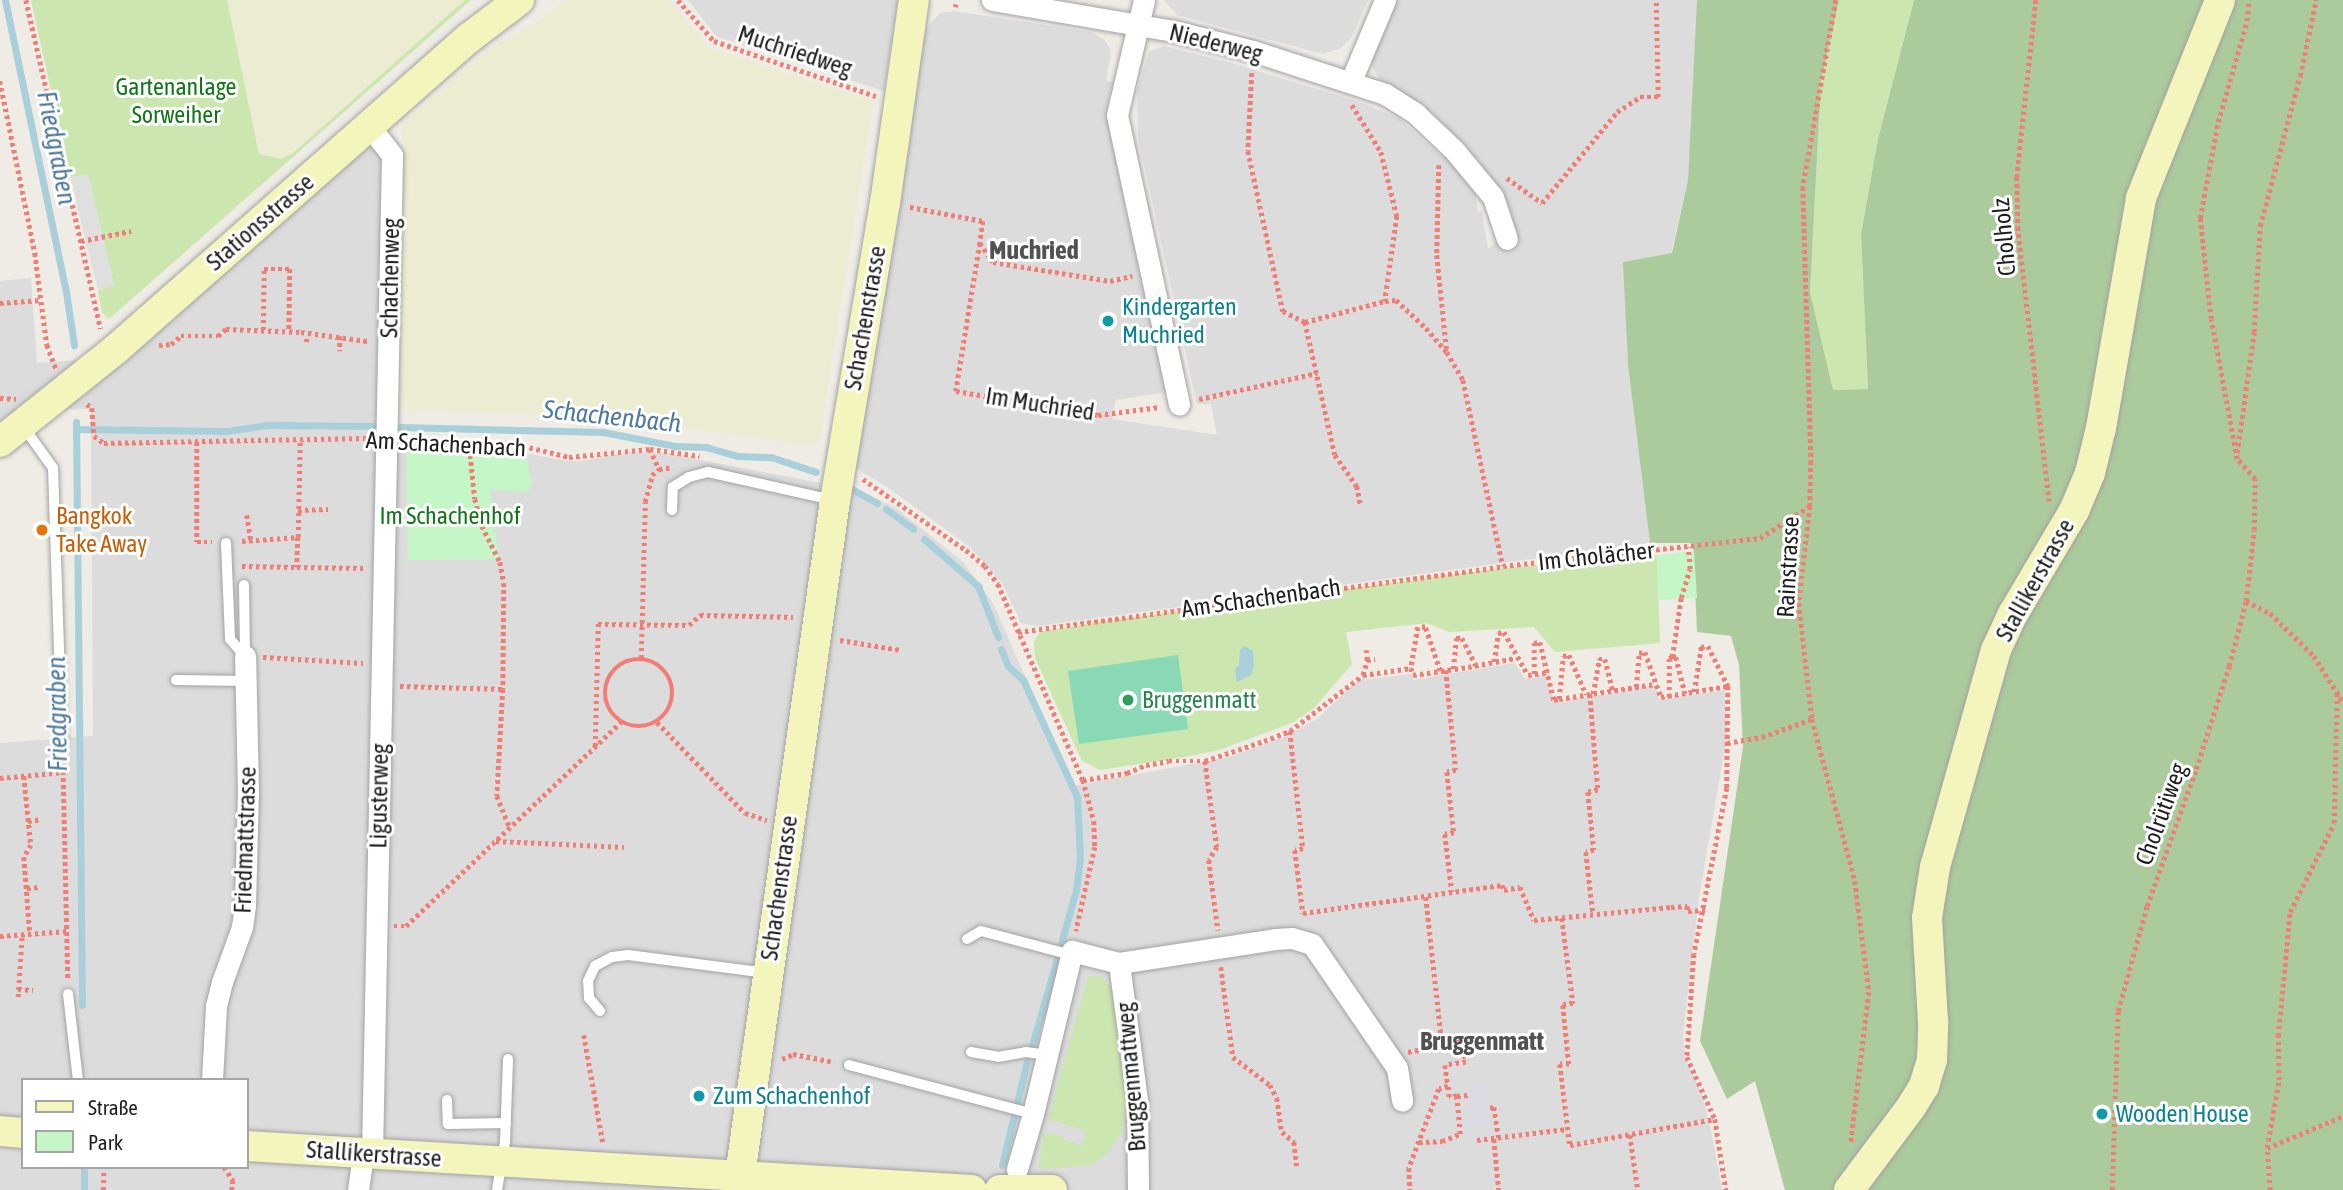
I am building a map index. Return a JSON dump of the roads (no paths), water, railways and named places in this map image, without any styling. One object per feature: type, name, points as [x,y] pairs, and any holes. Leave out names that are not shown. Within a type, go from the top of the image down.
[{"type":"street","name":"Stationsstrasse","points":[[11,433],[116,349],[469,38],[519,0]]},
{"type":"street","name":"Schachenstrasse","points":[[738,1183],[787,826],[806,627],[835,501],[885,203],[914,0]]},
{"type":"street","name":"Niederweg","points":[[992,0],[1136,23],[1253,51],[1352,89]]},
{"type":"street","points":[[1144,0],[1136,23],[1117,115],[1178,404]]},
{"type":"street","points":[[1385,0],[1352,89],[1385,94],[1415,113],[1444,139],[1493,197],[1507,239]]},
{"type":"street","name":"Stallikerstrasse","points":[[1849,1190],[1911,1107],[1928,1073],[1933,1042],[1927,918],[1935,867],[1996,650],[2013,614],[2074,511],[2090,473],[2101,428],[2141,198],[2220,0]]},
{"type":"street","name":"Schachenweg","points":[[372,124],[375,133],[392,155],[388,438]]},
{"type":"street","name":"Ligusterweg","points":[[358,1190],[367,1154],[376,928],[388,438]]},
{"type":"street","name":"Friedmattstrasse","points":[[212,1078],[216,1006],[242,927],[244,905],[248,794],[245,656]]},
{"type":"street","points":[[1052,1190],[1008,1180],[1033,1114],[1072,953],[1119,963],[1275,939],[1292,938],[1312,944],[1397,1068],[1402,1101]]},
{"type":"street","name":"Bruggenmattweg","points":[[1119,963],[1137,1100],[1138,1190]]},
{"type":"street","points":[[0,1131],[21,1133]]},
{"type":"street","name":"Stallikerstrasse","points":[[248,1146],[367,1154],[499,1176],[972,1190]]},
{"type":"lane","points":[[11,433],[53,468],[62,742]]},
{"type":"lane","points":[[672,510],[673,487],[689,477],[708,472],[835,501]]},
{"type":"lane","name":"Friedmattstrasse","points":[[226,543],[230,639],[245,656]]},
{"type":"lane","name":"Friedmattstrasse","points":[[244,584],[245,656]]},
{"type":"lane","points":[[176,680],[247,681]]},
{"type":"lane","points":[[967,939],[981,931],[1072,953]]},
{"type":"lane","name":"Schachenstrasse","points":[[600,1011],[596,1010],[589,998],[588,981],[595,966],[612,957],[628,955],[767,973]]},
{"type":"lane","points":[[68,994],[78,1078]]},
{"type":"lane","points":[[971,1052],[998,1057],[1026,1052],[1048,1055]]},
{"type":"lane","points":[[499,1176],[506,1123],[508,1059]]},
{"type":"lane","points":[[849,1065],[1033,1114]]},
{"type":"lane","name":"Stallikerstrasse","points":[[447,1100],[448,1124],[506,1123]]},
{"type":"water","name":"Bruggenmatt","points":[[1244,646],[1253,651],[1254,664],[1251,675],[1237,682],[1235,668],[1239,666],[1240,650]]},
{"type":"waterway","name":"Friedgraben","points":[[5,0],[66,292],[74,345]]},
{"type":"waterway","name":"Friedgraben","points":[[76,422],[82,1005]]},
{"type":"waterway","name":"Schachenbach","points":[[76,429],[227,431],[267,425],[378,426]]},
{"type":"waterway","name":"Schachenbach","points":[[400,427],[603,432],[675,446],[706,447],[737,456],[771,457],[816,472]]},
{"type":"waterway","name":"Schachenbach","points":[[850,488],[877,503]]},
{"type":"waterway","name":"Schachenbach","points":[[886,509],[914,529]]},
{"type":"waterway","name":"Schachenbach","points":[[924,539],[978,586],[998,637]]},
{"type":"waterway","name":"Schachenbach","points":[[1001,649],[1008,666],[1023,680],[1077,797],[1080,858],[1076,890],[1060,947]]},
{"type":"waterway","name":"Schachenbach","points":[[1032,1045],[1058,955]]},
{"type":"waterway","name":"Schachenbach","points":[[1017,1102],[1027,1061]]},
{"type":"waterway","name":"Schachenbach","points":[[1002,1165],[1014,1115]]},
{"type":"waterway","name":"Friedgraben","points":[[84,1169],[84,1190]]},
{"type":"place","name":"Kindergarten Muchried","points":[[1108,321]]},
{"type":"place","name":"Bangkok Take Away","points":[[42,530]]},
{"type":"place","name":"Bruggenmatt","points":[[1128,700]]},
{"type":"place","name":"Zum Schachenhof","points":[[699,1096]]},
{"type":"place","name":"Wooden House","points":[[2102,1114]]},
{"type":"district","name":"Muchried","points":[[1034,251]]},
{"type":"district","name":"Bruggenmatt","points":[[1482,1042]]},
{"type":"park label","name":"Gartenanlage Sorweiher","points":[[176,101]]},
{"type":"park label","name":"Im Schachenhof","points":[[450,516]]}]
